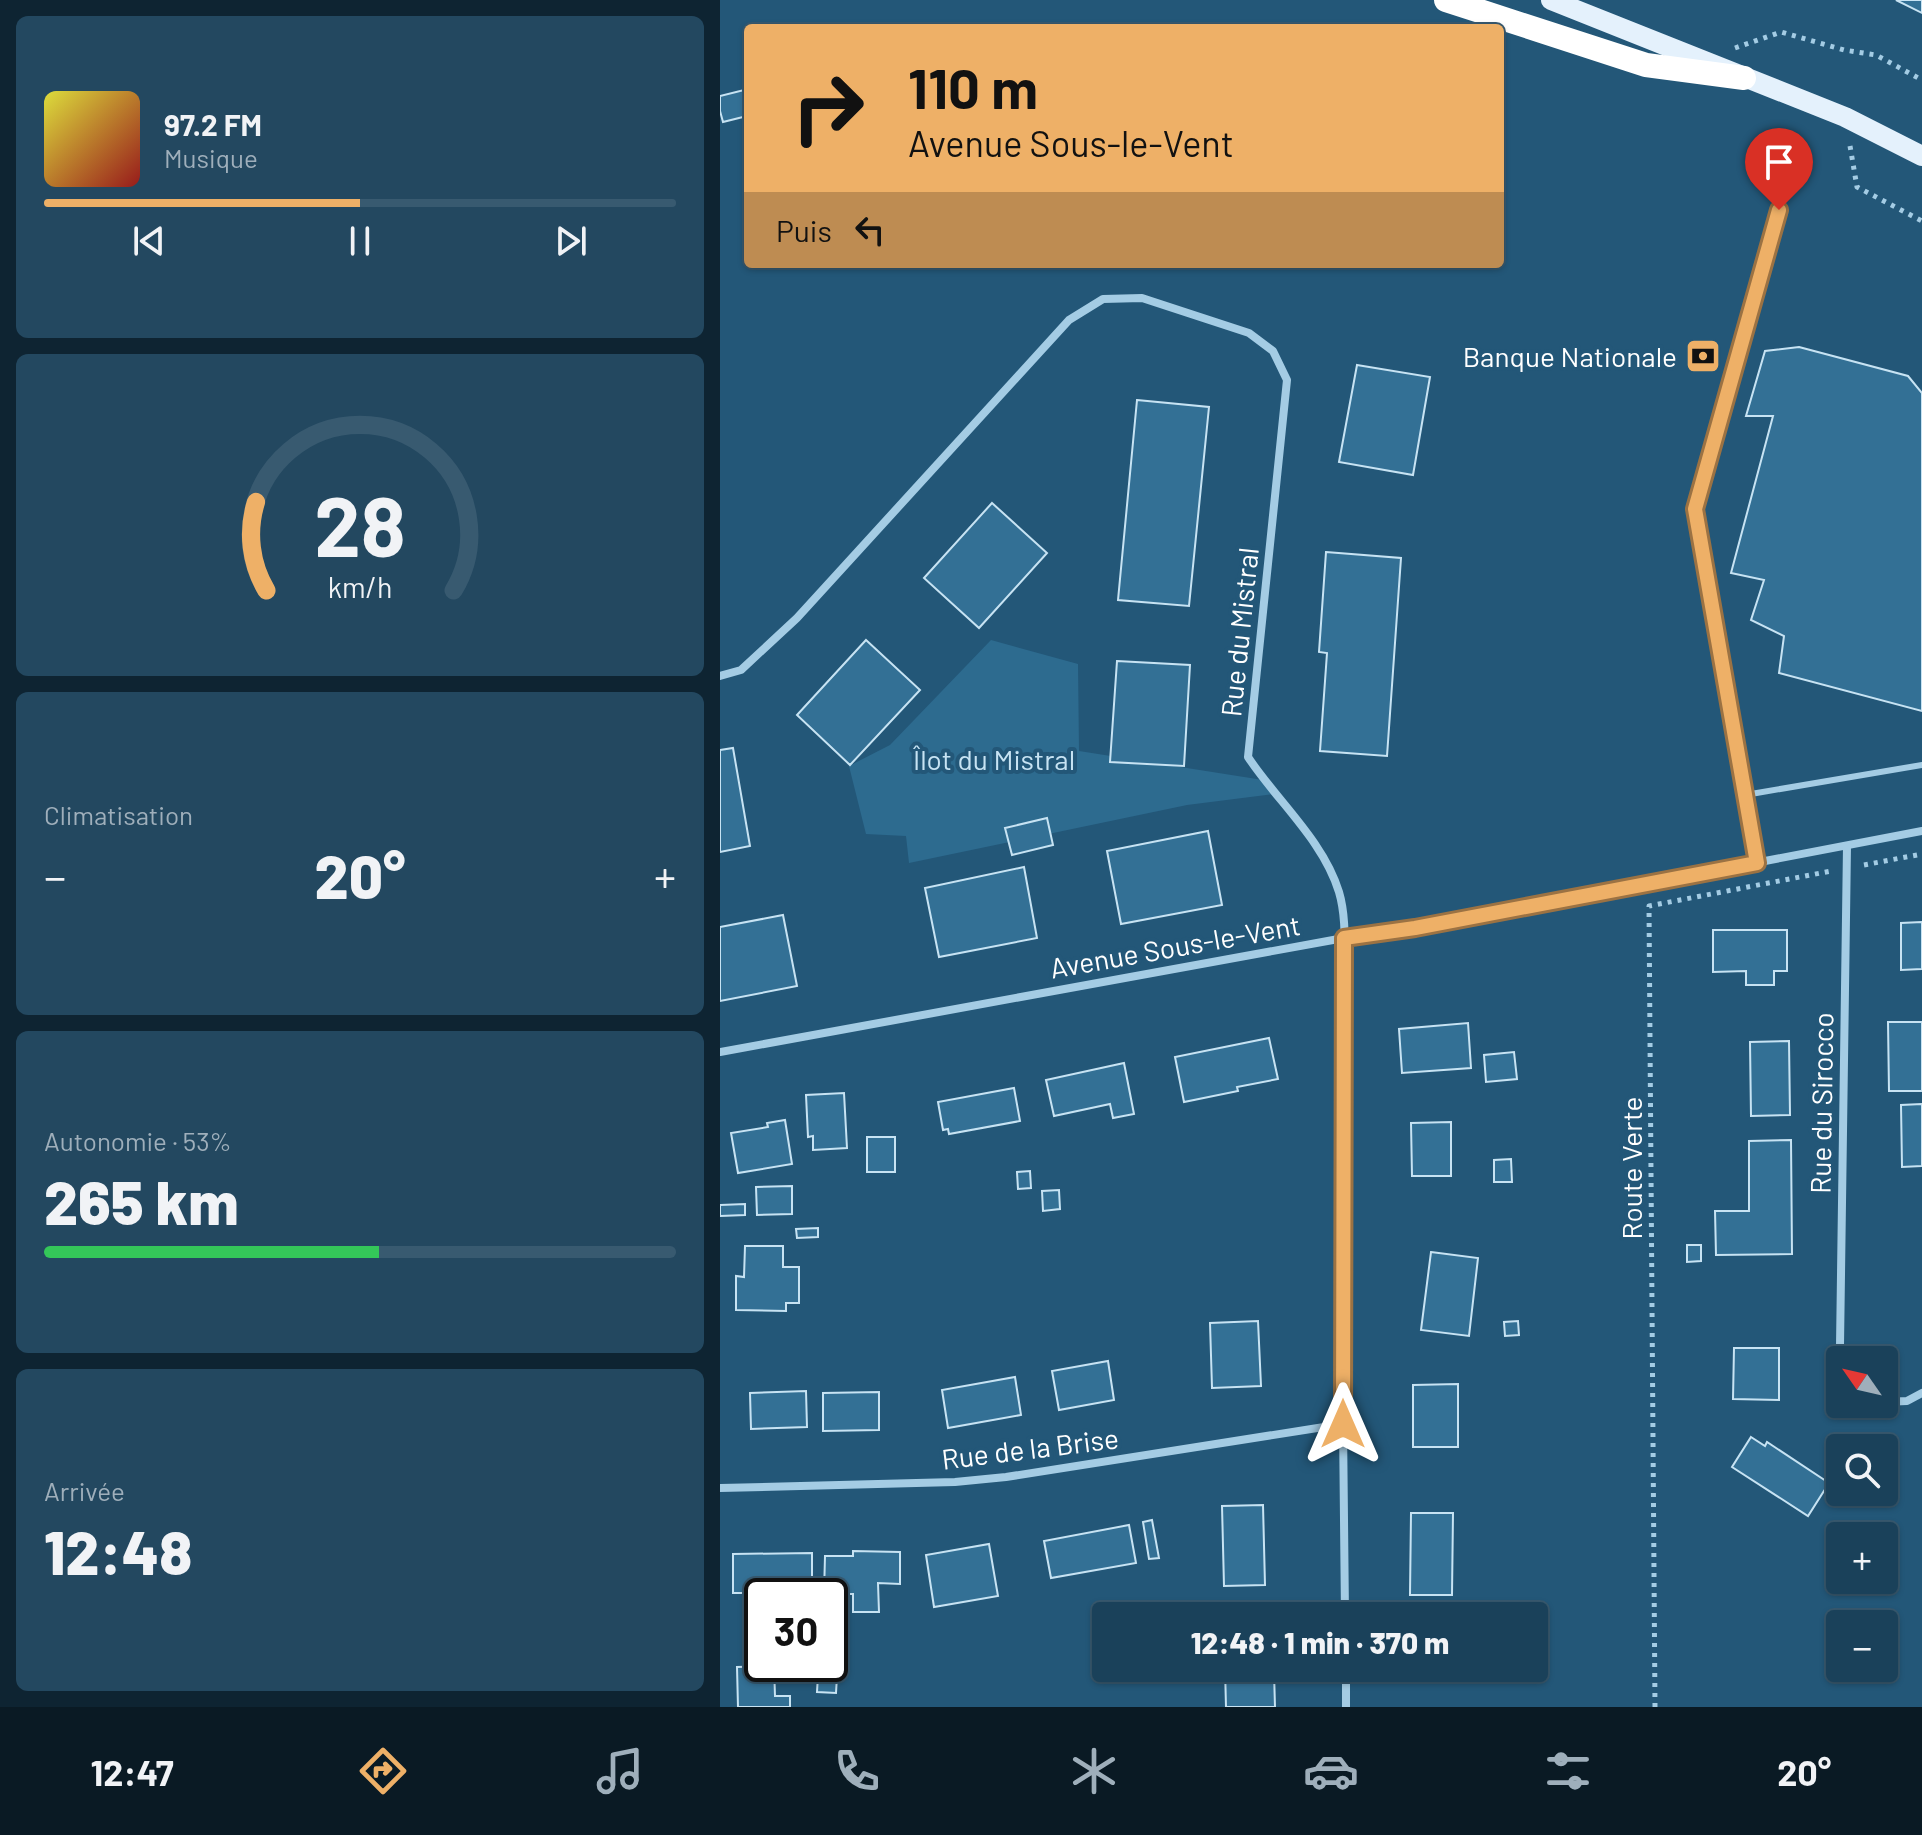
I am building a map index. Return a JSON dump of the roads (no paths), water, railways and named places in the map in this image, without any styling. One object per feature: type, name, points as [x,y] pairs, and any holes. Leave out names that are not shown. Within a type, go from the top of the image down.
[{"type":"highway","points":[[1446,0],[1646,65],[1744,78]]},
{"type":"main road","points":[[1551,0],[1845,117],[1922,156]]},
{"type":"street","name":"Rue du Mistral","points":[[720,676],[741,670],[797,618],[1069,320],[1103,299],[1142,298],[1249,333],[1273,351],[1287,380],[1248,757],[1324,856],[1340,894],[1344,938],[1345,1602]]},
{"type":"street","name":"Avenue Sous-le-Vent","points":[[720,1052],[1344,938],[1415,928],[1922,831]]},
{"type":"street","name":"Rue du Sirocco","points":[[1840,1346],[1847,846]]},
{"type":"street","points":[[1898,1401],[1907,1401],[1922,1393]]},
{"type":"street","name":"Rue de la Brise","points":[[720,1488],[955,1482],[1343,1424]]},
{"type":"street","points":[[1346,1682],[1346,1707]]},
{"type":"lane","points":[[1757,863],[1695,509],[1779,210]]},
{"type":"lane","points":[[1745,795],[1922,765]]},
{"type":"place","name":"Banque Nationale","points":[[1703,356]]},
{"type":"park label","name":"Îlot du Mistral","points":[[994,759]]}]
